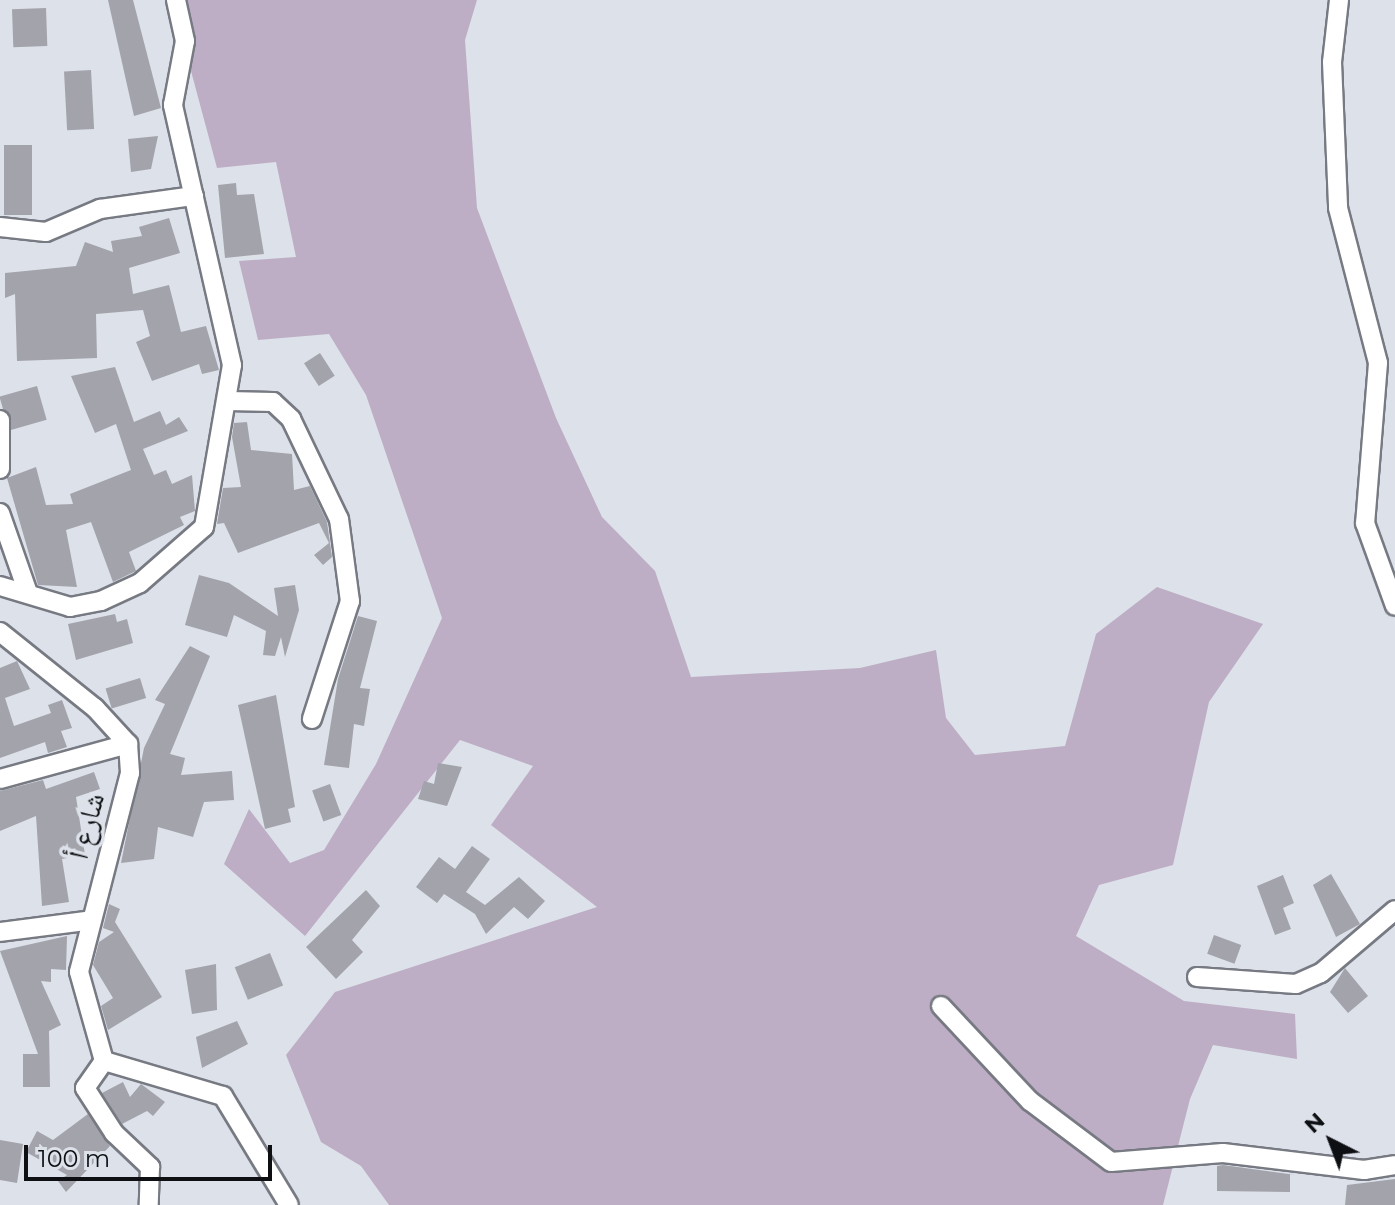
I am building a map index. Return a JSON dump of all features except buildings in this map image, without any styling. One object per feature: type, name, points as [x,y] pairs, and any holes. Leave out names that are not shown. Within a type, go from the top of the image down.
[{"type":"street","points":[[0,586],[70,607],[101,601],[140,583],[204,527],[232,365],[173,105],[185,41],[176,0]]},
{"type":"street","points":[[1339,0],[1332,62],[1338,208],[1378,363],[1365,523],[1395,606]]},
{"type":"street","points":[[0,227],[46,232],[100,209],[194,196]]},
{"type":"street","points":[[228,401],[273,402],[291,419],[339,519],[350,601],[312,719]]},
{"type":"street","points":[[0,420],[0,469]]},
{"type":"street","points":[[0,513],[28,593]]},
{"type":"street","points":[[0,779],[128,744],[95,708],[3,639]]},
{"type":"street","name":"شارع أ","points":[[104,1061],[79,972],[86,921],[130,773],[128,744]]},
{"type":"street","points":[[1197,977],[1296,984],[1321,973],[1395,910]]},
{"type":"street","points":[[0,932],[86,921]]},
{"type":"street","points":[[941,1006],[1030,1101],[1111,1162],[1223,1153],[1364,1170],[1395,1165]]},
{"type":"street","points":[[149,1205],[150,1167],[114,1133],[85,1088],[104,1061],[223,1096],[289,1205]]},
{"type":"street","points":[[1364,1170],[1395,1151]]},
{"type":"shaded area","points":[[172,0],[477,0],[465,40],[477,208],[556,418],[602,517],[655,571],[691,677],[860,668],[936,650],[946,718],[975,755],[1065,746],[1096,634],[1157,587],[1263,624],[1209,702],[1173,865],[1099,885],[1076,936],[1184,1001],[1295,1014],[1297,1059],[1213,1045],[1190,1099],[1163,1205],[389,1205],[361,1166],[321,1142],[286,1055],[335,992],[597,907],[491,825],[533,766],[460,740],[305,936],[224,864],[249,809],[290,863],[324,850],[376,764],[442,618],[366,395],[329,334],[258,340],[239,261],[296,257],[276,162],[217,168]]}]
